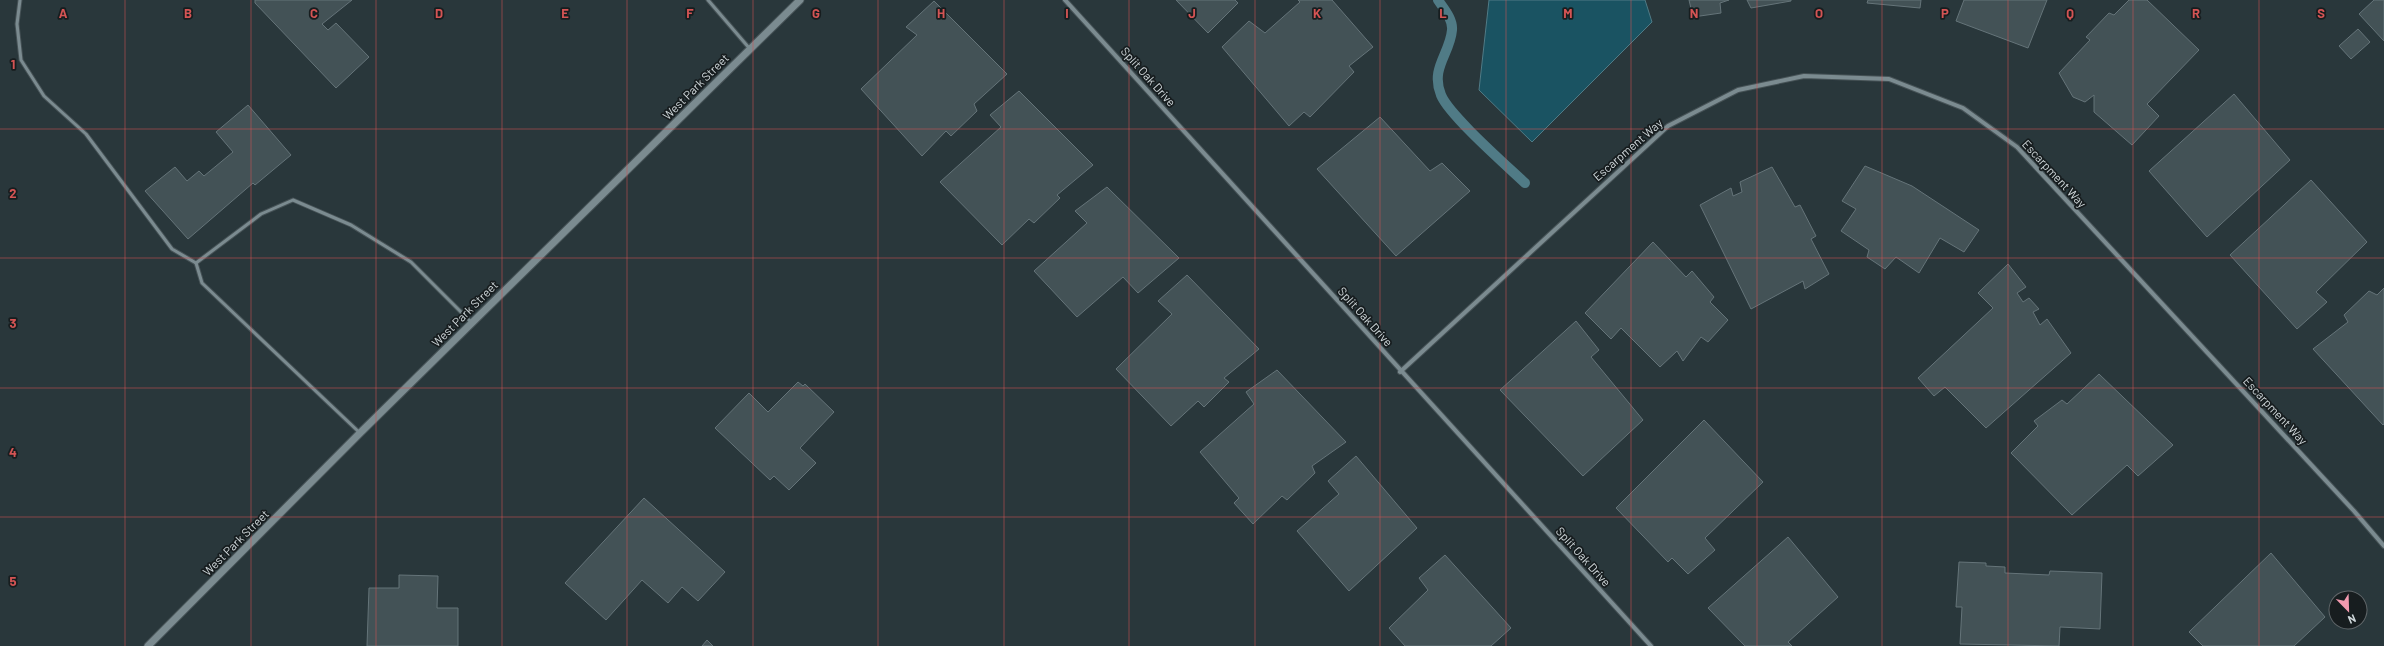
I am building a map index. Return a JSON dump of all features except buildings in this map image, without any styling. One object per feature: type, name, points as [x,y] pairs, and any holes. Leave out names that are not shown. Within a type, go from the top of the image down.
[{"type":"street","name":"West Park Street","points":[[148,646],[360,433],[800,0]]},
{"type":"street","name":"Split Oak Drive","points":[[1065,0],[1400,372],[1651,646]]},
{"type":"street","name":"Escarpment Way","points":[[1400,372],[1668,126],[1738,90],[1796,77],[1804,76],[1889,80],[1963,108],[2017,148],[2354,511],[2384,546]]},
{"type":"lane","points":[[20,0],[17,24],[21,60],[44,96],[86,134],[172,249],[196,263],[202,283],[360,433]]},
{"type":"lane","points":[[708,0],[750,49]]},
{"type":"lane","points":[[196,263],[261,214],[293,200],[352,225],[411,262],[472,323]]},
{"type":"water","points":[[1489,0],[1645,0],[1652,22],[1532,142],[1479,90]]},
{"type":"waterway","points":[[1438,0],[1448,14],[1452,26],[1451,39],[1439,69],[1438,85],[1441,95],[1446,104],[1466,127],[1525,183]]}]
